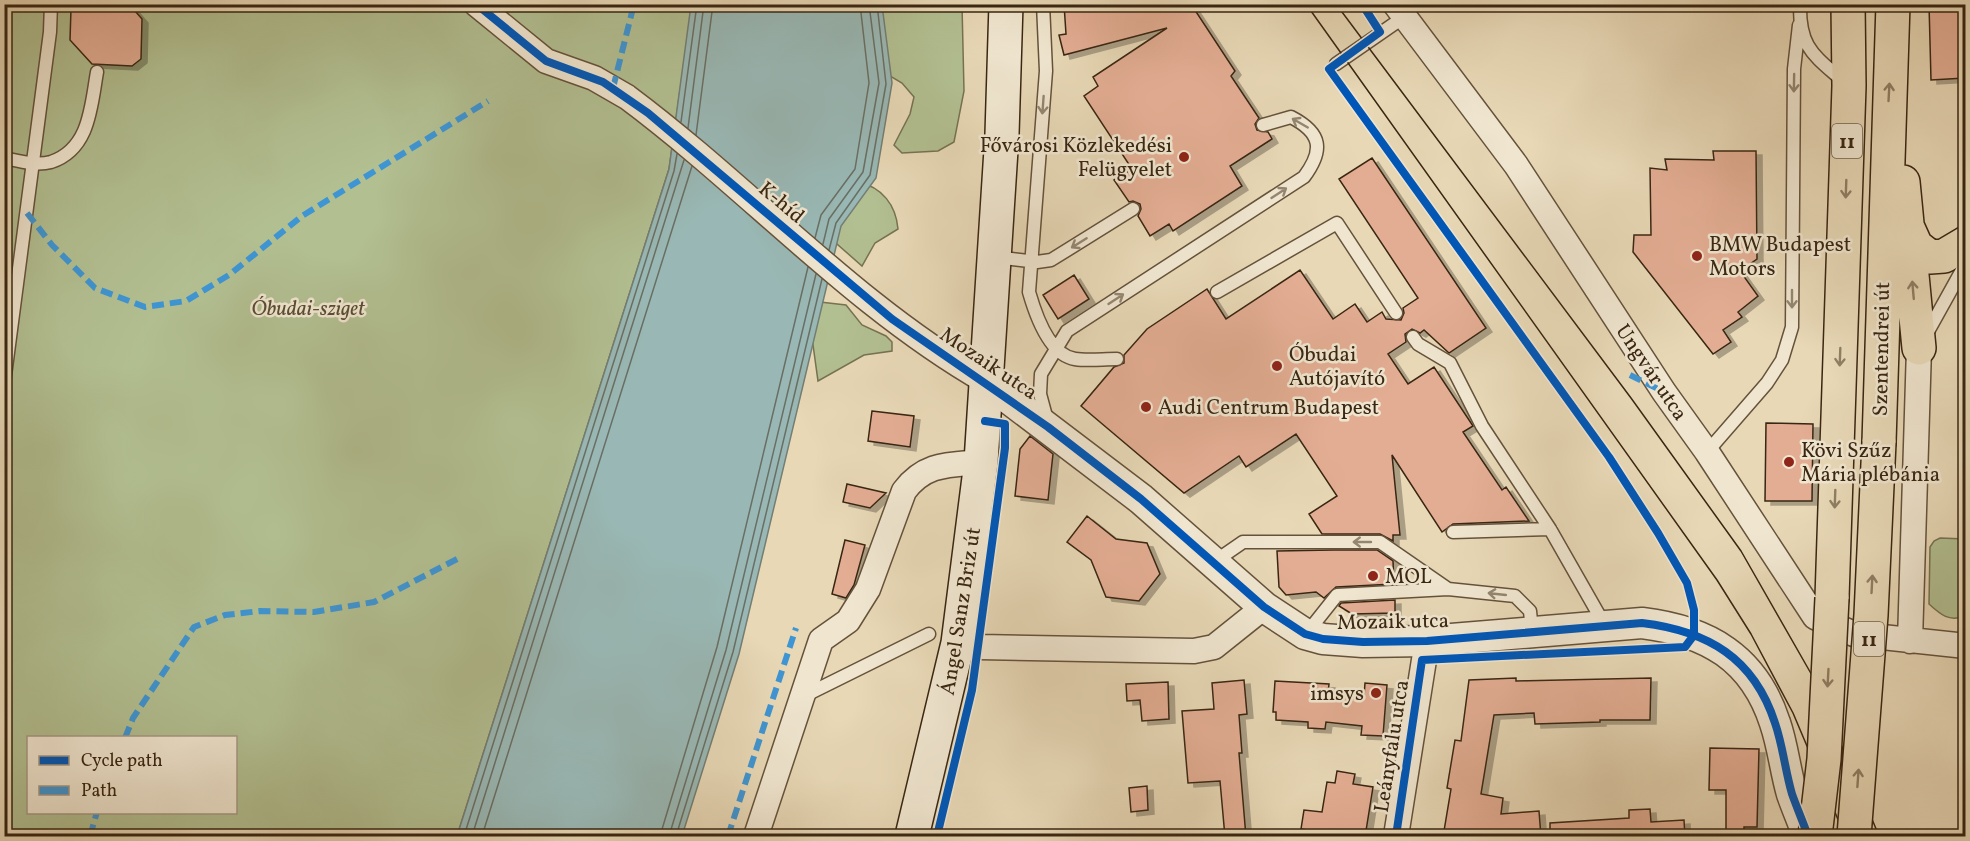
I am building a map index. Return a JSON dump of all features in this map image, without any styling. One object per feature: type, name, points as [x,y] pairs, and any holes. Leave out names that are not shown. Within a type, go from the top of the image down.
[{"type":"main road","name":"Ángel Sanz Briz út","points":[[912,837],[944,639],[981,462],[1007,57],[1006,4]]},
{"type":"main road","name":"Szentendrei út","points":[[1815,837],[1825,736],[1837,441],[1849,86],[1848,4]]},
{"type":"main road","name":"Szentendrei út","points":[[1854,837],[1871,615],[1893,4]]},
{"type":"main road","points":[[1886,150],[1903,179],[1919,348]]},
{"type":"main road","points":[[1907,226],[1917,246],[1930,257],[1944,256],[1965,243]]},
{"type":"street","name":"K-híd","points":[[476,4],[546,62],[603,82],[648,113],[892,319]]},
{"type":"street","name":"Ungvár utca","points":[[1400,10],[1516,165],[1664,392],[1707,452],[1815,617],[1854,634],[1965,646]]},
{"type":"street","name":"Mozaik utca","points":[[892,319],[953,362],[987,382],[1048,427],[1141,499],[1264,607],[1305,634],[1323,639],[1424,651],[1532,631],[1642,623],[1666,626],[1714,643],[1737,659],[1755,678],[1776,723],[1792,794]]},
{"type":"street","name":"Szentendrei út","points":[[1910,641],[1919,348]]},
{"type":"street","points":[[756,837],[821,640],[848,621],[868,589],[904,491],[926,469],[981,462]]},
{"type":"street","points":[[944,639],[980,647],[1194,651],[1214,647],[1264,607]]},
{"type":"street","name":"Leányfalu utca","points":[[1395,837],[1424,651]]},
{"type":"street","points":[[1787,837],[1792,794]]},
{"type":"street","points":[[1792,794],[1808,837]]},
{"type":"lane","points":[[4,383],[50,32],[51,4]]},
{"type":"lane","points":[[1043,4],[1046,71],[1029,292],[1034,310],[1055,348],[1075,359],[1117,359]]},
{"type":"lane","points":[[1707,452],[1767,382],[1782,360],[1792,327],[1793,104],[1800,4]]},
{"type":"lane","points":[[1336,64],[1400,10]]},
{"type":"lane","points":[[1799,25],[1809,50],[1849,86]]},
{"type":"lane","points":[[4,158],[33,163],[51,162],[77,144],[88,126],[97,72]]},
{"type":"lane","points":[[1048,427],[1040,394],[1041,374],[1067,331],[1304,177],[1316,162],[1318,144],[1308,126],[1291,117],[1263,125]]},
{"type":"lane","points":[[994,257],[1031,262],[1051,260],[1133,209]]},
{"type":"lane","points":[[1217,292],[1337,224],[1396,313]]},
{"type":"lane","points":[[1919,348],[1965,263]]},
{"type":"lane","points":[[1413,338],[1418,344],[1450,363],[1482,426],[1550,529],[1599,615],[1600,626]]},
{"type":"lane","points":[[1453,531],[1550,529]]},
{"type":"lane","points":[[1214,562],[1243,542],[1380,542],[1448,589]]},
{"type":"lane","points":[[1305,634],[1337,595],[1448,589],[1515,596],[1530,611],[1532,631]]},
{"type":"lane","points":[[802,697],[944,639]]},
{"type":"green space","name":"Óbudai-sziget","points":[[4,5],[692,5],[669,169],[457,836],[5,836]]},
{"type":"green space","points":[[872,5],[962,5],[964,91],[954,142],[938,151],[902,153],[894,145],[910,114],[914,97],[902,83],[870,64]]},
{"type":"green space","points":[[858,182],[874,188],[886,198],[894,212],[898,229],[875,243],[862,266],[829,237]]},
{"type":"green space","points":[[820,302],[846,305],[862,325],[886,336],[892,342],[892,351],[864,355],[818,381],[810,323]]},
{"type":"green space","points":[[1940,538],[1965,539],[1965,616],[1959,618],[1950,618],[1929,604],[1930,547]]},
{"type":"water","points":[[691,5],[882,5],[892,83],[876,178],[841,226],[739,654],[682,836],[457,836],[669,169]]},
{"type":"building","points":[[76,4],[129,4],[142,19],[141,59],[132,66],[92,64],[70,40],[71,9]]},
{"type":"building","points":[[1064,4],[1191,4],[1235,71],[1231,76],[1259,118],[1255,124],[1257,130],[1268,132],[1272,139],[1230,166],[1242,186],[1173,231],[1169,224],[1150,236],[1138,216],[1141,209],[1140,204],[1129,202],[1114,180],[1132,169],[1084,96],[1098,86],[1093,77],[1167,28],[1064,55],[1059,35],[1066,34]]},
{"type":"building","points":[[1929,4],[1965,4],[1965,78],[1931,80]]},
{"type":"building","name":"BMW Budapest Motors","points":[[1713,151],[1756,151],[1757,259],[1740,271],[1758,296],[1738,312],[1742,317],[1723,330],[1731,342],[1713,354],[1633,252],[1634,235],[1651,235],[1650,168],[1667,170],[1665,159],[1714,160]]},
{"type":"building","points":[[1372,158],[1486,328],[1449,353],[1424,330],[1420,333],[1412,329],[1405,334],[1406,342],[1388,354],[1408,384],[1434,367],[1473,426],[1463,432],[1502,490],[1506,487],[1529,521],[1453,524],[1442,532],[1392,455],[1400,535],[1393,535],[1393,541],[1380,534],[1322,534],[1309,514],[1337,496],[1296,434],[1246,467],[1239,456],[1184,493],[1081,406],[1114,367],[1124,363],[1124,355],[1147,329],[1207,289],[1226,319],[1300,270],[1333,319],[1355,304],[1367,322],[1382,312],[1386,319],[1401,320],[1404,313],[1403,308],[1418,298],[1339,179]]},
{"type":"building","points":[[1074,275],[1089,299],[1058,319],[1043,295]]},
{"type":"building","points":[[872,411],[914,416],[910,447],[868,441]]},
{"type":"building","name":"Kövi Szűz Mária plébánia","points":[[1766,423],[1813,424],[1812,501],[1765,501]]},
{"type":"building","points":[[1030,436],[1053,454],[1048,500],[1015,496],[1020,449]]},
{"type":"building","points":[[847,484],[886,493],[870,508],[843,502]]},
{"type":"building","points":[[1087,516],[1116,539],[1147,543],[1160,574],[1139,601],[1106,597],[1091,560],[1067,542]]},
{"type":"building","points":[[845,540],[865,545],[854,585],[846,598],[832,594]]},
{"type":"building","points":[[1377,550],[1393,561],[1394,584],[1336,587],[1324,598],[1316,592],[1286,595],[1279,587],[1277,551]]},
{"type":"building","points":[[1395,600],[1395,613],[1352,614],[1339,606],[1341,603]]},
{"type":"building","points":[[1516,678],[1516,681],[1651,678],[1650,720],[1535,724],[1534,713],[1494,715],[1481,794],[1503,798],[1501,814],[1539,811],[1541,837],[1443,837],[1451,789],[1447,788],[1455,740],[1461,741],[1469,680]]},
{"type":"building","points":[[1244,680],[1247,714],[1239,715],[1242,753],[1239,753],[1246,837],[1225,837],[1220,781],[1188,783],[1182,711],[1214,709],[1212,683]]},
{"type":"building","points":[[1275,681],[1329,684],[1328,694],[1364,696],[1365,683],[1387,685],[1383,736],[1361,735],[1362,726],[1326,722],[1325,729],[1308,728],[1308,722],[1276,720],[1276,712],[1273,712]]},
{"type":"building","points":[[1168,682],[1169,719],[1142,721],[1140,700],[1127,701],[1126,684]]},
{"type":"building","points":[[1710,748],[1759,749],[1757,827],[1744,827],[1744,833],[1726,833],[1726,790],[1709,790]]},
{"type":"building","points":[[1337,771],[1355,774],[1353,784],[1373,787],[1365,837],[1334,837],[1335,834],[1301,829],[1304,810],[1322,812],[1327,782],[1335,783]]},
{"type":"building","points":[[1147,786],[1148,810],[1131,812],[1129,788]]},
{"type":"building","points":[[1650,809],[1651,822],[1684,820],[1685,837],[1550,837],[1550,823],[1629,818],[1629,810]]},
{"type":"tram line","points":[[1306,4],[1717,580],[1751,634],[1793,713],[1845,836]]},
{"type":"tram line","points":[[1336,4],[1631,398],[1741,551],[1813,677],[1879,836]]},
{"type":"marked path","points":[[613,88],[634,4]]},
{"type":"marked path","points":[[27,213],[52,245],[95,288],[145,307],[186,301],[229,275],[302,216],[488,101]]},
{"type":"marked path","points":[[1630,375],[1664,392]]},
{"type":"marked path","points":[[126,736],[133,718],[194,627],[225,615],[260,611],[314,612],[374,602],[459,558]]},
{"type":"marked path","points":[[728,836],[796,628]]},
{"type":"marked path","points":[[90,836],[96,814]]},
{"type":"cycle path","points":[[476,4],[546,61],[603,82],[648,113],[892,319],[1048,427],[1141,499],[1264,607],[1305,634],[1323,639],[1363,642],[1427,641],[1642,623],[1666,627],[1708,641],[1741,665],[1755,681],[1766,700],[1778,732],[1792,794],[1808,836]]},
{"type":"cycle path","points":[[1362,4],[1380,32],[1329,69],[1609,457],[1687,583],[1694,610],[1694,635],[1685,647],[1422,660],[1396,836]]},
{"type":"cycle path","points":[[937,836],[972,690],[1005,448],[1005,424],[985,421]]},
{"type":"place","name":"Fővárosi Közlekedési Felügyelet","points":[[1184,157]]},
{"type":"place","name":"BMW Budapest Motors","points":[[1697,256]]},
{"type":"place","name":"Óbudai Autójavító","points":[[1277,366]]},
{"type":"place","name":"Audi Centrum Budapest","points":[[1146,407]]},
{"type":"place","name":"Kövi Szűz Mária plébánia","points":[[1789,462]]},
{"type":"place","name":"MOL","points":[[1373,576]]},
{"type":"place","name":"imsys","points":[[1376,693]]}]
